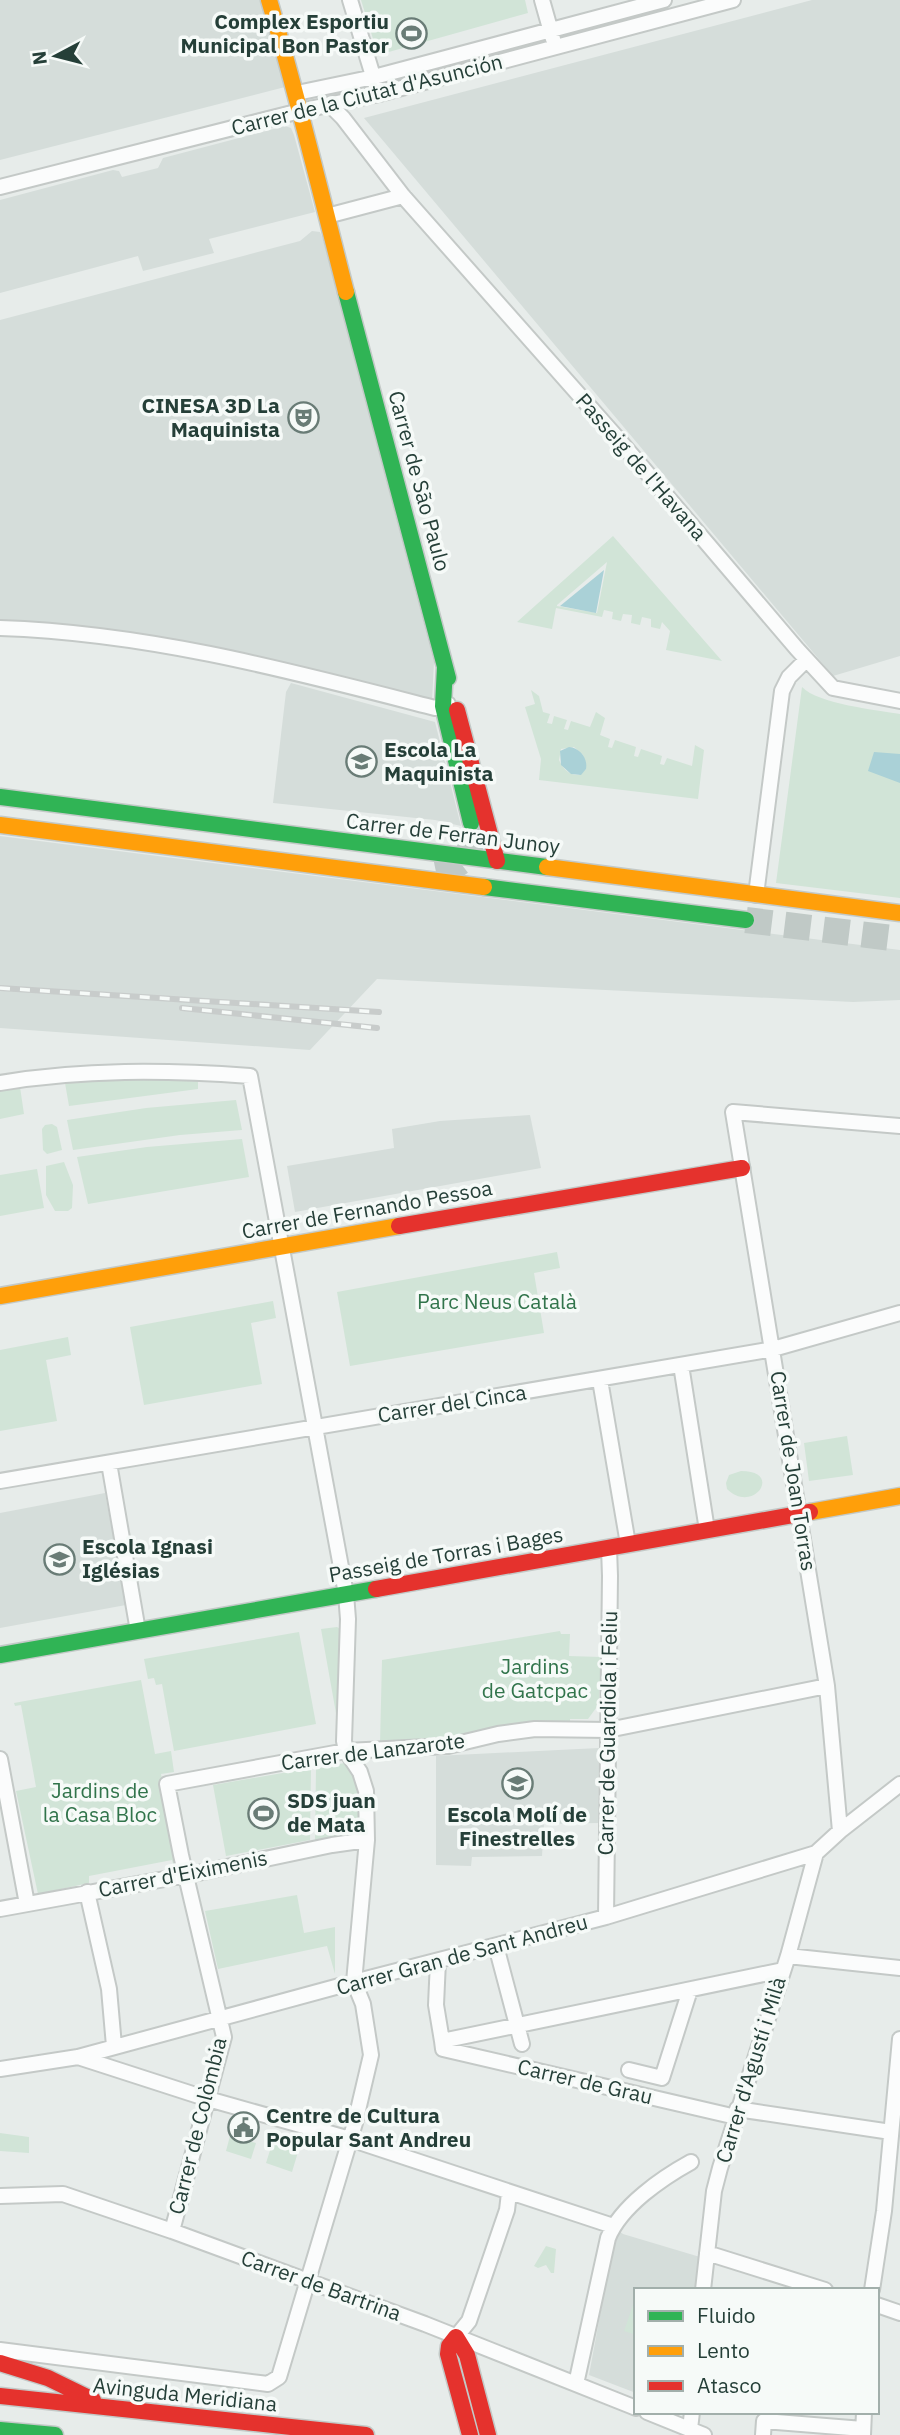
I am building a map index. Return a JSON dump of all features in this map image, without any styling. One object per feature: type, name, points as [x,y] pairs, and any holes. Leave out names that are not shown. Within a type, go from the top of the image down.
[{"type":"main road","name":"Carrer de São Paulo","points":[[269,0],[296,93],[445,667],[449,704]]},
{"type":"main road","points":[[449,704],[471,823]]},
{"type":"main road","points":[[449,704],[498,861]]},
{"type":"main road","name":"Carrer de Ferran Junoy","points":[[0,797],[900,913]]},
{"type":"main road","points":[[0,825],[746,920]]},
{"type":"main road","points":[[416,877],[436,872]]},
{"type":"main road","name":"Carrer de Fernando Pessoa","points":[[0,1296],[564,1196],[742,1168]]},
{"type":"main road","name":"Passeig de Torras i Bages","points":[[0,1655],[900,1496]]},
{"type":"main road","points":[[470,2435],[448,2354],[449,2346],[456,2337],[467,2355],[488,2435]]},
{"type":"main road","points":[[0,2363],[48,2378],[109,2407]]},
{"type":"main road","name":"Avinguda Meridiana","points":[[0,2396],[366,2435]]},
{"type":"main road","points":[[0,2430],[55,2435]]},
{"type":"street","points":[[350,0],[379,94]]},
{"type":"street","points":[[542,0],[556,47]]},
{"type":"street","name":"Carrer de la Ciutat d'Asunción","points":[[296,93],[374,77],[664,0]]},
{"type":"street","name":"Carrer de la Ciutat d'Asunción","points":[[0,187],[300,111],[379,94],[733,0]]},
{"type":"street","name":"Passeig de l'Havana","points":[[331,106],[403,196],[619,440],[806,660],[833,688],[900,701]]},
{"type":"street","points":[[327,216],[403,196]]},
{"type":"street","points":[[0,628],[109,636],[222,654],[435,708],[449,704]]},
{"type":"street","points":[[757,895],[782,691],[789,677],[806,660]]},
{"type":"street","points":[[0,1083],[43,1075],[163,1070],[250,1076],[346,1594],[348,1619],[344,1741],[346,1751],[360,1772],[366,1791],[367,1840],[354,1982],[363,2004],[370,2054],[350,2139],[309,2283]]},
{"type":"street","name":"Carrer de Joan Torras","points":[[840,1831],[827,1686],[733,1112],[900,1126]]},
{"type":"street","name":"Carrer del Cinca","points":[[0,1481],[773,1349],[900,1313]]},
{"type":"street","points":[[681,1365],[706,1530]]},
{"type":"street","points":[[600,1380],[628,1544]]},
{"type":"street","points":[[109,1464],[138,1631]]},
{"type":"street","name":"Carrer de Guardiola i Feliu","points":[[606,1917],[609,1548]]},
{"type":"street","name":"Carrer de Lanzarote","points":[[167,1784],[346,1751],[448,1746],[536,1728],[608,1730],[827,1686]]},
{"type":"street","points":[[0,1759],[27,1904]]},
{"type":"street","name":"Carrer de Colòmbia","points":[[167,1784],[224,2037],[172,2231]]},
{"type":"street","name":"Carrer Gran de Sant Andreu","points":[[0,2069],[78,2057],[219,2020],[606,1917],[816,1853],[900,1784]]},
{"type":"street","name":"Carrer d'Eiximenis","points":[[0,1909],[186,1875],[332,1844],[367,1840]]},
{"type":"street","name":"Carrer d'Agustí i Milà","points":[[703,2288],[715,2191],[816,1853]]},
{"type":"street","points":[[87,1892],[108,1989],[114,2046]]},
{"type":"street","points":[[496,1946],[522,2044]]},
{"type":"street","points":[[438,1961],[436,2005],[442,2041]]},
{"type":"street","name":"Carrer de Grau","points":[[891,2132],[737,2113],[443,2049],[442,2041],[690,1990],[785,1963],[900,1968]]},
{"type":"street","points":[[629,2070],[662,2078],[690,1990]]},
{"type":"street","points":[[872,2288],[884,2211],[900,2039]]},
{"type":"street","points":[[78,2057],[208,2099],[350,2139],[613,2226]]},
{"type":"street","points":[[576,2385],[608,2238],[613,2226],[654,2185],[691,2162]]},
{"type":"street","points":[[456,2337],[469,2321],[507,2210],[509,2193]]},
{"type":"street","name":"Carrer de Bartrina","points":[[0,2196],[63,2194],[172,2231],[456,2337],[634,2407]]},
{"type":"street","points":[[707,2253],[819,2288]]},
{"type":"street","name":"Avinguda Meridiana","points":[[0,2350],[268,2384],[279,2378],[309,2283]]},
{"type":"street","points":[[879,2306],[900,2313]]},
{"type":"street","points":[[652,2414],[704,2435]]},
{"type":"street","points":[[690,2429],[692,2414]]},
{"type":"street","points":[[763,2435],[764,2421],[784,2417],[863,2432],[864,2414]]},
{"type":"shaded area","points":[[0,0],[261,0],[285,87],[0,160]]},
{"type":"shaded area","points":[[812,0],[900,0],[900,656],[833,676],[364,118]]},
{"type":"shaded area","points":[[285,126],[291,128],[294,135],[315,212],[209,239],[214,253],[143,271],[138,256],[0,293],[0,200],[113,170],[119,171],[122,177],[158,168],[163,158]]},
{"type":"shaded area","points":[[312,231],[320,232],[323,239],[434,662],[432,701],[385,692],[378,685],[235,651],[68,625],[0,622],[0,320],[300,241]]},
{"type":"shaded area","name":"Escola La Maquinista","points":[[291,683],[435,722],[461,826],[435,820],[273,803],[286,692]]},
{"type":"shaded area","points":[[0,836],[900,950],[900,1000],[853,1002],[377,979],[310,1050],[0,1028]]},
{"type":"shaded area","points":[[530,1115],[541,1168],[295,1212],[287,1166],[394,1148],[392,1129],[440,1121]]},
{"type":"shaded area","name":"Escola Ignasi Iglésias","points":[[105,1493],[126,1605],[0,1628],[0,1513]]},
{"type":"shaded area","name":"Escola Molí de Finestrelles","points":[[599,1748],[598,1823],[544,1824],[542,1856],[472,1857],[471,1866],[436,1865],[436,1756]]},
{"type":"shaded area","points":[[619,2231],[700,2257],[697,2288],[634,2288],[634,2392],[589,2375],[611,2256]]},
{"type":"green space","name":"Complex Esportiu Municipal Bon Pastor","points":[[361,0],[525,0],[528,13],[378,55]]},
{"type":"green space","points":[[613,536],[722,661],[666,650],[670,631],[662,622],[660,629],[651,627],[651,619],[642,617],[640,625],[631,623],[632,615],[623,614],[621,621],[612,619],[613,612],[604,610],[602,617],[556,608],[552,629],[517,622]],"holes":[[[607,562],[597,613],[557,605]]]},
{"type":"green space","points":[[802,687],[834,702],[900,714],[900,898],[776,883]]},
{"type":"green space","points":[[531,690],[539,696],[543,712],[550,714],[547,723],[552,724],[554,716],[567,720],[564,729],[568,730],[571,721],[590,727],[596,712],[605,718],[600,735],[610,739],[608,747],[612,748],[615,740],[636,747],[634,756],[638,757],[641,749],[662,756],[660,764],[664,765],[667,758],[692,766],[695,745],[704,750],[698,799],[539,780],[541,759],[525,707],[535,704]],"holes":[[[574,747],[583,755],[586,769],[579,775],[567,771],[559,760],[561,749]]]},
{"type":"green space","points":[[137,1078],[198,1079],[198,1089],[69,1106],[65,1083]]},
{"type":"green space","points":[[20,1087],[24,1114],[0,1119],[0,1091]]},
{"type":"green space","points":[[236,1100],[242,1130],[180,1135],[73,1150],[67,1120],[146,1108]]},
{"type":"green space","points":[[52,1124],[57,1127],[62,1150],[47,1154],[43,1150],[42,1129],[45,1125]]},
{"type":"green space","points":[[242,1139],[249,1177],[88,1204],[77,1157],[147,1147]]},
{"type":"green space","points":[[64,1162],[73,1185],[72,1208],[68,1211],[55,1211],[46,1195],[46,1166]]},
{"type":"green space","points":[[37,1169],[44,1208],[0,1216],[0,1175]]},
{"type":"green space","name":"Parc Neus Català","points":[[557,1252],[560,1268],[534,1273],[544,1333],[350,1366],[337,1292]]},
{"type":"green space","points":[[273,1301],[276,1318],[251,1323],[262,1384],[144,1405],[130,1327]]},
{"type":"green space","points":[[68,1337],[71,1355],[46,1360],[57,1421],[0,1431],[0,1350]]},
{"type":"green space","points":[[847,1436],[853,1475],[809,1481],[804,1443]]},
{"type":"green space","points":[[741,1471],[761,1477],[760,1490],[754,1495],[737,1496],[727,1489],[729,1475]]},
{"type":"green space","points":[[337,1627],[342,1630],[339,1730],[321,1629]]},
{"type":"green space","name":"Jardins de Gatcpac","points":[[560,1631],[561,1634],[570,1634],[569,1656],[601,1657],[599,1704],[588,1719],[511,1727],[448,1746],[380,1744],[382,1660]]},
{"type":"green space","points":[[299,1632],[316,1724],[174,1751],[162,1684],[156,1685],[154,1678],[148,1679],[144,1659]]},
{"type":"green space","name":"Jardins de la Casa Bloc","points":[[141,1680],[155,1754],[171,1751],[174,1772],[161,1774],[178,1866],[174,1867],[172,1860],[89,1876],[89,1883],[38,1894],[16,1791],[36,1787],[21,1705],[15,1706],[14,1703]]},
{"type":"green space","points":[[349,1762],[359,1784],[361,1835],[315,1841],[316,1769]]},
{"type":"green space","name":"SDS juan de Mata","points":[[311,1768],[310,1840],[226,1856],[213,1785]]},
{"type":"green space","points":[[297,1895],[304,1933],[335,1927],[335,1974],[327,1946],[218,1969],[205,1911]]},
{"type":"green space","points":[[0,2133],[29,2137],[29,2153],[0,2151]]},
{"type":"green space","points":[[230,2136],[256,2143],[251,2159],[226,2151]]},
{"type":"green space","points":[[272,2144],[298,2152],[292,2172],[266,2163]]},
{"type":"green space","points":[[546,2246],[556,2249],[554,2273],[551,2273],[546,2265],[538,2268],[534,2266]]},
{"type":"green space","points":[[634,2302],[634,2334],[624,2331]]},
{"type":"water","points":[[604,570],[596,613],[560,606]]},
{"type":"water","points":[[569,747],[580,751],[584,757],[586,769],[581,775],[571,774],[561,765],[560,751]]},
{"type":"water","points":[[874,752],[900,754],[900,783],[868,771]]},
{"type":"tunnel","points":[[436,872],[454,866],[466,856],[471,842],[471,823]]},
{"type":"tunnel","points":[[746,920],[900,939]]},
{"type":"railway","points":[[0,988],[379,1012]]},
{"type":"railway","points":[[182,1008],[377,1028]]},
{"type":"traffic: fast","points":[[346,292],[448,678]]},
{"type":"traffic: fast","points":[[445,667],[443,706],[471,823]]},
{"type":"traffic: fast","points":[[0,797],[547,867]]},
{"type":"traffic: fast","points":[[484,887],[746,920]]},
{"type":"traffic: fast","points":[[0,1655],[376,1589]]},
{"type":"traffic: fast","points":[[0,2430],[55,2435]]},
{"type":"traffic: slow","points":[[269,0],[300,109],[346,292]]},
{"type":"traffic: slow","points":[[0,825],[484,887]]},
{"type":"traffic: slow","points":[[547,867],[900,913]]},
{"type":"traffic: slow","points":[[0,1296],[399,1226]]},
{"type":"traffic: slow","points":[[810,1512],[900,1496]]},
{"type":"traffic: jam","points":[[457,710],[497,861]]},
{"type":"traffic: jam","points":[[399,1226],[742,1168]]},
{"type":"traffic: jam","points":[[376,1589],[810,1512]]},
{"type":"traffic: jam","points":[[470,2435],[448,2354],[449,2346],[456,2337],[467,2355],[488,2435]]},
{"type":"traffic: jam","points":[[0,2363],[48,2378],[93,2400]]},
{"type":"traffic: jam","points":[[0,2396],[366,2435]]},
{"type":"place","name":"Complex Esportiu Municipal Bon Pastor","points":[[412,34]]},
{"type":"place","name":"CINESA 3D La Maquinista","points":[[303,418]]},
{"type":"place","name":"Escola La Maquinista","points":[[361,762]]},
{"type":"place","name":"Escola Ignasi Iglésias","points":[[59,1559]]},
{"type":"place","name":"Escola Molí de Finestrelles","points":[[517,1783]]},
{"type":"place","name":"SDS juan de Mata","points":[[264,1813]]},
{"type":"place","name":"Centre de Cultura Popular Sant Andreu","points":[[243,2128]]}]
